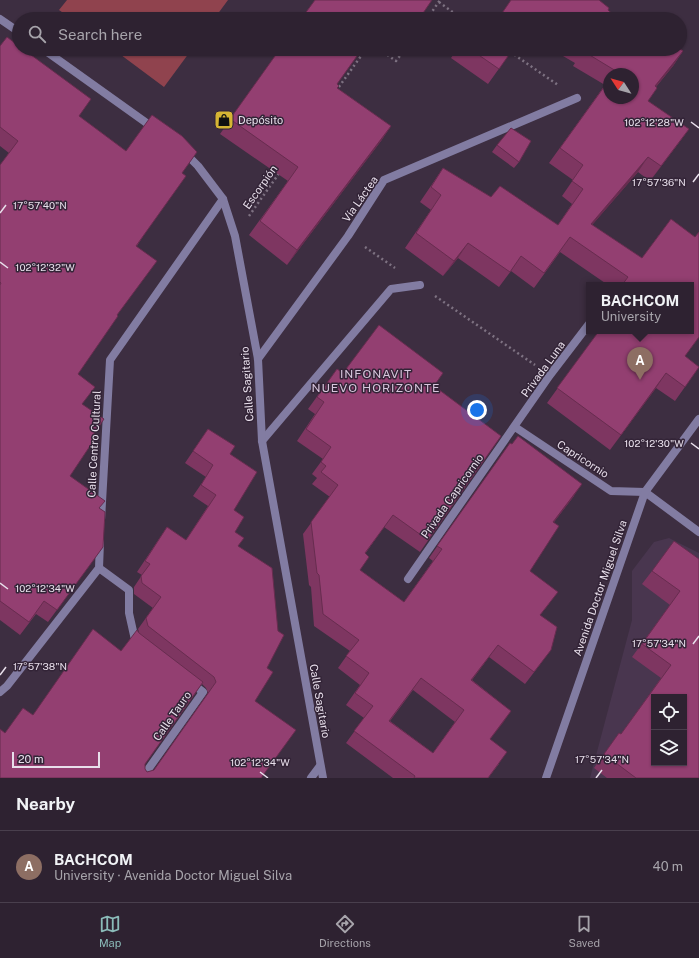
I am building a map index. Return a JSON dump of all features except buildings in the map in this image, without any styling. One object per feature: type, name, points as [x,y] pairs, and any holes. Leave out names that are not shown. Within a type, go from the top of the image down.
[{"type":"street","points":[[0,19],[12,27]]},
{"type":"street","points":[[53,56],[162,134]]},
{"type":"street","name":"Vía Láctea","points":[[258,359],[348,236],[384,180],[577,98]]},
{"type":"street","name":"Calle Sagitario","points":[[179,147],[198,166],[223,199],[235,236],[258,359],[262,441],[323,778]]},
{"type":"street","name":"Calle Centro Cultural","points":[[99,568],[110,360],[223,199]]},
{"type":"street","points":[[262,441],[391,289],[420,285]]},
{"type":"street","name":"Privada Luna","points":[[515,427],[550,375],[586,328]]},
{"type":"street","name":"Avenida Doctor Miguel Silva","points":[[546,778],[644,492],[699,419]]},
{"type":"street","name":"Capricornio","points":[[515,427],[611,491],[644,492]]},
{"type":"street","name":"Privada Capricornio","points":[[408,578],[515,427]]},
{"type":"street","points":[[644,492],[699,532]]},
{"type":"street","points":[[0,692],[7,686],[99,568],[129,590],[130,613],[135,640],[148,650]]},
{"type":"street","name":"Calle Tauro","points":[[142,778],[203,692],[185,678]]},
{"type":"street","points":[[311,778],[320,766]]},
{"type":"path","points":[[432,12],[440,1],[453,12]]},
{"type":"path","points":[[334,94],[361,56]]},
{"type":"path","points":[[389,56],[396,61],[400,56]]},
{"type":"path","points":[[516,56],[577,98]]},
{"type":"path","name":"Escorpión","points":[[235,236],[280,172]]},
{"type":"path","points":[[348,236],[550,375]]},
{"type":"shaded area","points":[[67,0],[228,0],[219,12],[62,12],[59,10]]},
{"type":"shaded area","points":[[122,56],[187,56],[164,87]]},
{"type":"shaded area","points":[[669,538],[699,553],[699,778],[590,778],[632,620],[632,571],[654,542]]},
{"type":"place","name":"Depósito","points":[[224,120]]},
{"type":"place","name":"BACHCOM","points":[[640,380]]},
{"type":"district","name":"INFONAVIT NUEVO HORIZONTE","points":[[376,381]]}]
